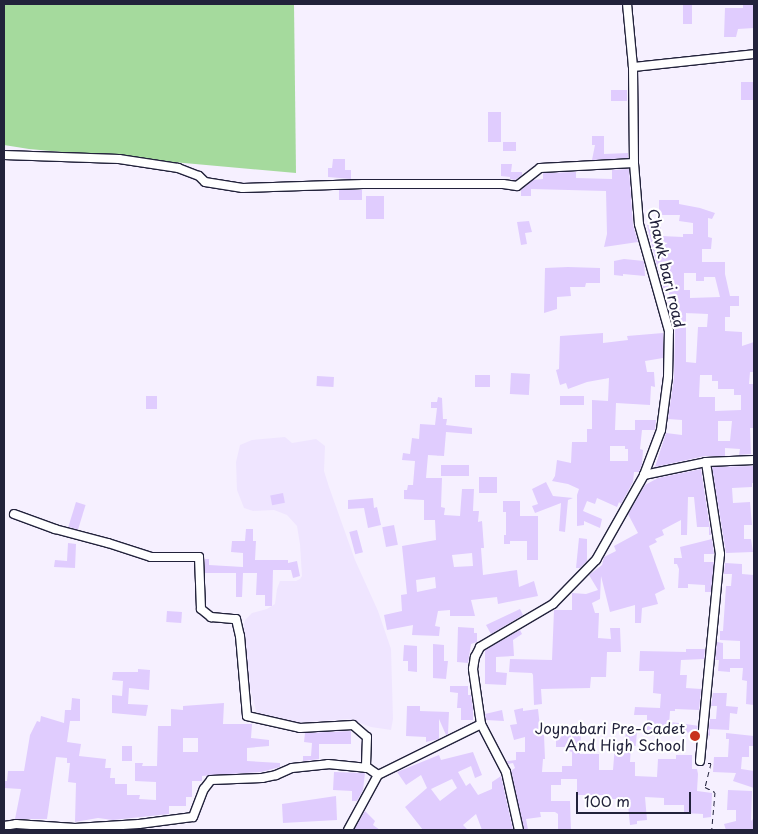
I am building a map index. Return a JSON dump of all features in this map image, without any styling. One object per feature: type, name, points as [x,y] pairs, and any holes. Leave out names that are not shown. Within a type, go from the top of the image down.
[{"type":"street","name":"Chawk bari road","points":[[480,724],[473,669],[475,656],[480,647],[553,604],[596,560],[644,475],[661,430],[668,377],[669,331],[640,224],[634,164],[633,67],[627,4]]},
{"type":"street","points":[[633,67],[754,54]]},
{"type":"street","points":[[4,155],[119,159],[178,168],[199,176],[205,182],[243,188],[364,184],[503,184],[517,186],[540,168],[634,164]]},
{"type":"street","points":[[644,475],[706,462],[754,460]]},
{"type":"street","points":[[700,761],[720,554],[706,462]]},
{"type":"street","points":[[14,514],[55,529],[151,557],[199,557],[201,609],[211,617],[236,619],[240,636],[247,716],[300,728],[353,725],[367,737],[366,768]]},
{"type":"street","points":[[348,830],[378,775],[480,724],[506,772],[519,830]]},
{"type":"street","points":[[4,826],[16,824],[75,828],[139,824],[193,817],[204,789],[211,780],[262,778],[276,775],[292,768],[328,764],[366,768],[378,775]]},
{"type":"path","points":[[700,761],[711,763],[704,786],[715,792],[712,829],[708,830]]},
{"type":"shaded area","points":[[285,437],[292,443],[316,439],[325,446],[324,471],[329,487],[355,560],[378,611],[391,649],[393,719],[391,730],[371,727],[348,719],[293,723],[257,714],[248,681],[243,629],[245,620],[252,613],[267,609],[275,604],[280,581],[296,581],[300,579],[302,576],[300,544],[297,526],[287,515],[274,510],[253,511],[244,508],[237,490],[236,462],[240,445],[252,440]]},
{"type":"green space","points":[[4,4],[294,4],[296,173],[29,149],[4,145]]},
{"type":"building","points":[[683,4],[692,4],[692,24],[683,24]]},
{"type":"building","points":[[743,5],[754,5],[754,28],[738,29],[736,37],[724,37],[725,8],[743,8]]},
{"type":"building","points":[[741,82],[754,82],[754,100],[741,100]]},
{"type":"building","points":[[611,90],[627,90],[627,101],[611,101]]},
{"type":"building","points":[[488,112],[501,112],[501,142],[488,142]]},
{"type":"building","points":[[592,136],[604,136],[604,154],[628,153],[628,158],[592,160],[595,145],[592,145]]},
{"type":"building","points":[[503,142],[516,142],[516,151],[503,151]]},
{"type":"building","points":[[333,159],[345,159],[345,170],[351,170],[351,179],[328,177],[328,168],[332,168]]},
{"type":"building","points":[[501,164],[512,164],[511,172],[522,172],[522,175],[515,180],[510,179],[510,177],[501,176]]},
{"type":"building","points":[[629,169],[633,225],[638,242],[604,247],[607,234],[606,191],[531,189],[531,196],[521,196],[521,190],[533,180],[543,179],[543,173],[576,172],[576,178],[612,179],[612,170]]},
{"type":"building","points":[[339,190],[362,190],[362,200],[339,200]]},
{"type":"building","points":[[366,196],[384,196],[384,219],[366,219]]},
{"type":"building","points":[[659,200],[679,200],[679,204],[715,213],[712,219],[708,218],[708,237],[712,238],[711,249],[702,249],[702,262],[725,262],[725,274],[730,296],[739,296],[739,306],[730,306],[730,317],[725,317],[725,331],[742,332],[742,346],[754,342],[754,372],[750,372],[749,384],[754,384],[754,428],[750,428],[751,454],[739,455],[740,449],[725,448],[725,456],[705,456],[655,467],[666,433],[682,435],[682,420],[668,419],[674,378],[675,331],[669,310],[669,288],[663,288],[661,270],[658,270],[647,225],[661,225],[661,236],[683,237],[683,234],[693,234],[693,223],[679,221],[680,215],[659,215]],"holes":[[[684,273],[696,273],[696,281],[704,281],[704,277],[715,277],[720,297],[690,298],[690,290],[684,290]],[[686,313],[708,314],[707,327],[698,327],[696,363],[686,362]],[[700,375],[712,375],[712,381],[718,381],[718,389],[734,389],[734,395],[741,395],[741,410],[715,411],[715,397],[699,397]],[[718,421],[732,421],[730,441],[718,441]]]},
{"type":"building","points":[[529,221],[532,232],[525,233],[527,244],[521,245],[517,222]]},
{"type":"building","points":[[624,259],[644,261],[645,276],[614,275],[614,261]]},
{"type":"building","points":[[545,268],[600,268],[600,283],[586,283],[585,287],[570,287],[571,296],[557,297],[557,309],[544,313]]},
{"type":"building","points":[[603,333],[603,343],[628,340],[627,336],[663,333],[663,358],[645,361],[647,372],[654,372],[655,387],[651,386],[650,405],[616,403],[615,430],[635,430],[635,420],[656,420],[655,430],[642,430],[640,449],[643,450],[642,464],[639,472],[634,472],[633,482],[621,504],[619,502],[617,507],[597,498],[595,504],[587,501],[583,511],[602,519],[600,528],[584,521],[584,525],[577,526],[577,495],[579,489],[568,484],[552,481],[555,476],[557,460],[571,463],[572,442],[587,442],[587,429],[592,429],[592,400],[608,401],[609,378],[587,382],[568,389],[566,383],[560,385],[556,370],[559,369],[560,336]],"holes":[[[610,446],[625,446],[625,449],[628,449],[628,461],[610,461]]]},
{"type":"building","points":[[511,373],[530,374],[529,395],[510,394]]},
{"type":"building","points":[[475,375],[490,375],[490,387],[475,387]]},
{"type":"building","points":[[317,376],[334,377],[333,387],[316,386]]},
{"type":"building","points":[[146,396],[157,396],[157,409],[146,409]]},
{"type":"building","points":[[560,396],[584,396],[584,405],[560,405]]},
{"type":"building","points":[[438,397],[442,398],[443,419],[447,419],[446,425],[472,428],[472,434],[446,432],[444,456],[428,455],[426,478],[442,478],[441,507],[445,508],[444,515],[460,516],[462,489],[474,489],[473,511],[479,511],[478,522],[482,521],[483,575],[517,570],[519,587],[534,581],[538,596],[498,604],[497,597],[471,600],[475,616],[450,616],[450,610],[438,611],[435,626],[440,627],[439,636],[412,635],[413,625],[387,630],[384,615],[402,611],[401,595],[407,594],[402,546],[436,540],[435,520],[424,520],[424,500],[404,499],[404,490],[407,490],[408,485],[413,485],[415,461],[402,460],[403,453],[410,454],[412,438],[419,439],[420,424],[435,425],[437,408],[431,408],[431,402],[437,402]],"holes":[[[472,553],[473,566],[454,567],[452,555]],[[435,577],[436,588],[417,592],[416,580]]]},
{"type":"building","points":[[441,465],[469,465],[469,476],[441,476]]},
{"type":"building","points":[[754,466],[754,483],[752,483],[752,487],[732,488],[733,503],[750,502],[752,525],[744,525],[744,539],[751,539],[753,552],[726,553],[712,467]]},
{"type":"building","points":[[701,469],[711,535],[709,535],[709,527],[697,527],[694,497],[688,497],[687,535],[681,535],[681,520],[662,530],[664,535],[655,539],[657,542],[649,546],[665,589],[655,594],[658,604],[642,608],[641,623],[635,623],[635,605],[610,612],[601,576],[600,599],[592,603],[595,613],[599,613],[598,638],[611,639],[610,628],[620,628],[621,652],[607,652],[606,677],[591,677],[590,688],[541,689],[542,704],[534,705],[532,673],[509,672],[510,659],[552,660],[554,610],[572,610],[572,593],[586,594],[598,590],[589,575],[602,565],[604,557],[616,551],[614,546],[638,533],[628,514],[645,485],[658,478]]},
{"type":"building","points":[[479,477],[497,477],[497,493],[479,493]]},
{"type":"building","points":[[546,482],[553,496],[573,498],[568,500],[565,532],[559,531],[561,503],[535,513],[532,506],[538,504],[532,489]]},
{"type":"building","points":[[283,493],[285,503],[272,505],[270,495]]},
{"type":"building","points":[[373,498],[374,508],[377,507],[381,525],[368,528],[364,508],[348,509],[348,500]]},
{"type":"building","points":[[503,501],[520,501],[520,516],[538,516],[538,560],[527,560],[527,541],[510,541],[510,544],[504,544],[506,512],[503,512]]},
{"type":"building","points":[[76,502],[86,505],[78,530],[68,527]]},
{"type":"building","points":[[394,525],[398,545],[386,547],[382,527]]},
{"type":"building","points":[[246,529],[253,529],[253,541],[256,541],[255,560],[288,560],[288,563],[297,561],[300,576],[293,578],[291,570],[273,570],[272,606],[265,606],[265,595],[256,595],[257,573],[243,573],[242,597],[236,597],[236,573],[205,573],[205,559],[209,559],[209,565],[243,567],[243,553],[231,552],[232,541],[245,541]]},
{"type":"building","points":[[357,530],[363,552],[355,554],[349,532]]},
{"type":"building","points":[[579,538],[587,539],[587,561],[580,568],[576,568]]},
{"type":"building","points":[[712,539],[714,554],[704,554],[704,562],[714,562],[711,592],[705,592],[705,585],[688,584],[688,588],[678,588],[679,569],[677,564],[674,564],[674,558],[682,558],[680,547]]},
{"type":"building","points":[[68,543],[76,544],[75,568],[54,567],[55,560],[67,561]]},
{"type":"building","points":[[725,563],[742,564],[742,574],[754,575],[754,705],[746,704],[747,681],[742,680],[743,668],[730,668],[730,672],[718,671],[719,660],[715,660],[717,642],[723,643],[723,659],[740,659],[740,641],[720,640],[720,631],[723,631],[726,586],[731,586],[732,574],[724,574]]},
{"type":"building","points":[[520,609],[523,615],[491,634],[486,625]]},
{"type":"building","points":[[167,611],[182,612],[181,623],[166,622]]},
{"type":"building","points":[[458,627],[474,628],[474,633],[477,633],[477,642],[471,644],[468,663],[457,662]]},
{"type":"building","points":[[520,630],[522,634],[513,640],[514,656],[496,657],[496,672],[507,673],[506,685],[485,684],[485,650]]},
{"type":"building","points":[[433,644],[444,645],[444,661],[448,661],[446,679],[433,678]]},
{"type":"building","points":[[404,645],[417,646],[417,672],[408,671],[408,661],[403,661]]},
{"type":"building","points":[[686,649],[705,649],[704,659],[681,660],[680,675],[687,675],[686,688],[701,689],[699,710],[675,709],[675,711],[670,711],[669,726],[656,726],[655,731],[647,730],[647,715],[634,715],[635,707],[660,708],[661,694],[653,693],[654,671],[639,671],[640,651],[686,652]]},
{"type":"building","points":[[138,669],[150,670],[149,690],[129,688],[128,704],[148,705],[146,716],[112,713],[112,695],[122,696],[123,681],[112,680],[113,672],[138,672]]},
{"type":"building","points":[[450,686],[468,686],[468,695],[471,695],[473,720],[461,720],[461,708],[457,708],[458,693],[450,692]]},
{"type":"building","points":[[713,693],[727,693],[726,706],[738,707],[737,714],[730,713],[729,730],[710,729],[710,736],[708,735],[710,719],[716,719],[717,706],[711,706]]},
{"type":"building","points":[[72,698],[80,699],[80,721],[70,721],[67,742],[81,744],[79,756],[106,759],[105,768],[111,768],[110,778],[115,778],[115,784],[127,784],[127,795],[140,795],[139,799],[156,800],[156,782],[135,781],[135,763],[143,763],[142,766],[157,766],[158,726],[171,726],[171,709],[183,710],[183,706],[224,703],[223,724],[252,724],[251,738],[269,740],[269,746],[247,748],[247,761],[280,763],[280,767],[261,772],[202,776],[202,781],[192,781],[192,797],[186,797],[186,806],[169,806],[169,814],[113,820],[98,818],[75,822],[76,783],[68,782],[70,763],[67,763],[67,758],[56,757],[47,819],[15,819],[21,789],[4,788],[4,781],[7,781],[8,771],[24,771],[30,735],[37,721],[40,722],[41,716],[64,723],[65,710],[71,710]],"holes":[[[183,738],[198,738],[198,752],[183,752]]]},
{"type":"building","points":[[407,706],[420,706],[420,711],[449,712],[448,734],[446,735],[439,719],[439,739],[426,742],[426,737],[406,736]]},
{"type":"building","points":[[523,708],[523,711],[538,709],[540,727],[567,724],[568,734],[581,734],[580,754],[599,754],[599,770],[613,770],[615,745],[631,746],[630,762],[635,762],[635,776],[657,777],[658,759],[676,759],[676,755],[692,755],[692,769],[697,769],[698,774],[697,791],[712,793],[711,817],[703,818],[703,814],[684,813],[684,805],[664,805],[664,798],[645,797],[647,820],[637,821],[637,824],[630,825],[628,805],[621,805],[621,799],[610,799],[610,795],[577,795],[577,779],[561,779],[561,785],[551,785],[551,801],[570,801],[571,830],[558,830],[558,814],[555,812],[540,812],[541,817],[526,819],[528,830],[524,830],[511,771],[515,768],[513,763],[508,764],[507,761],[516,760],[516,752],[525,752],[525,737],[514,740],[510,725],[517,724],[514,710]],"holes":[[[544,735],[556,735],[556,747],[569,747],[569,751],[572,752],[572,766],[562,766],[562,772],[542,772],[543,759],[545,759]]]},
{"type":"building","points":[[502,710],[504,721],[486,720],[485,714]]},
{"type":"building","points":[[671,722],[698,726],[697,734],[670,730]]},
{"type":"building","points":[[351,731],[351,744],[319,744],[319,759],[303,761],[303,756],[311,756],[312,743],[304,742],[305,733]]},
{"type":"building","points":[[626,731],[637,732],[636,746],[625,745]]},
{"type":"building","points":[[726,733],[754,736],[754,746],[749,746],[749,757],[742,757],[741,769],[754,771],[754,788],[733,781],[736,773],[713,772],[714,757],[728,757],[729,739],[726,739]]},
{"type":"building","points":[[122,746],[132,746],[132,761],[122,761]]},
{"type":"building","points":[[473,752],[482,775],[475,778],[471,766],[458,772],[466,786],[470,783],[478,795],[492,789],[492,782],[501,776],[513,830],[482,830],[476,814],[463,825],[468,830],[423,830],[405,807],[427,788],[421,775],[406,785],[397,772],[439,755],[441,760]],"holes":[[[452,779],[457,788],[440,801],[431,789]]]},
{"type":"building","points":[[334,772],[365,773],[363,790],[357,801],[352,801],[352,791],[333,790]]},
{"type":"building","points":[[728,790],[752,791],[751,821],[754,818],[754,830],[726,830],[724,824],[736,821],[736,810],[727,810]]},
{"type":"building","points":[[336,796],[337,820],[283,823],[282,804]]},
{"type":"building","points":[[365,811],[375,821],[373,825],[380,830],[354,830]]},
{"type":"place","name":"Joynabari Pre-Cadet And High School","points":[[695,736]]}]
